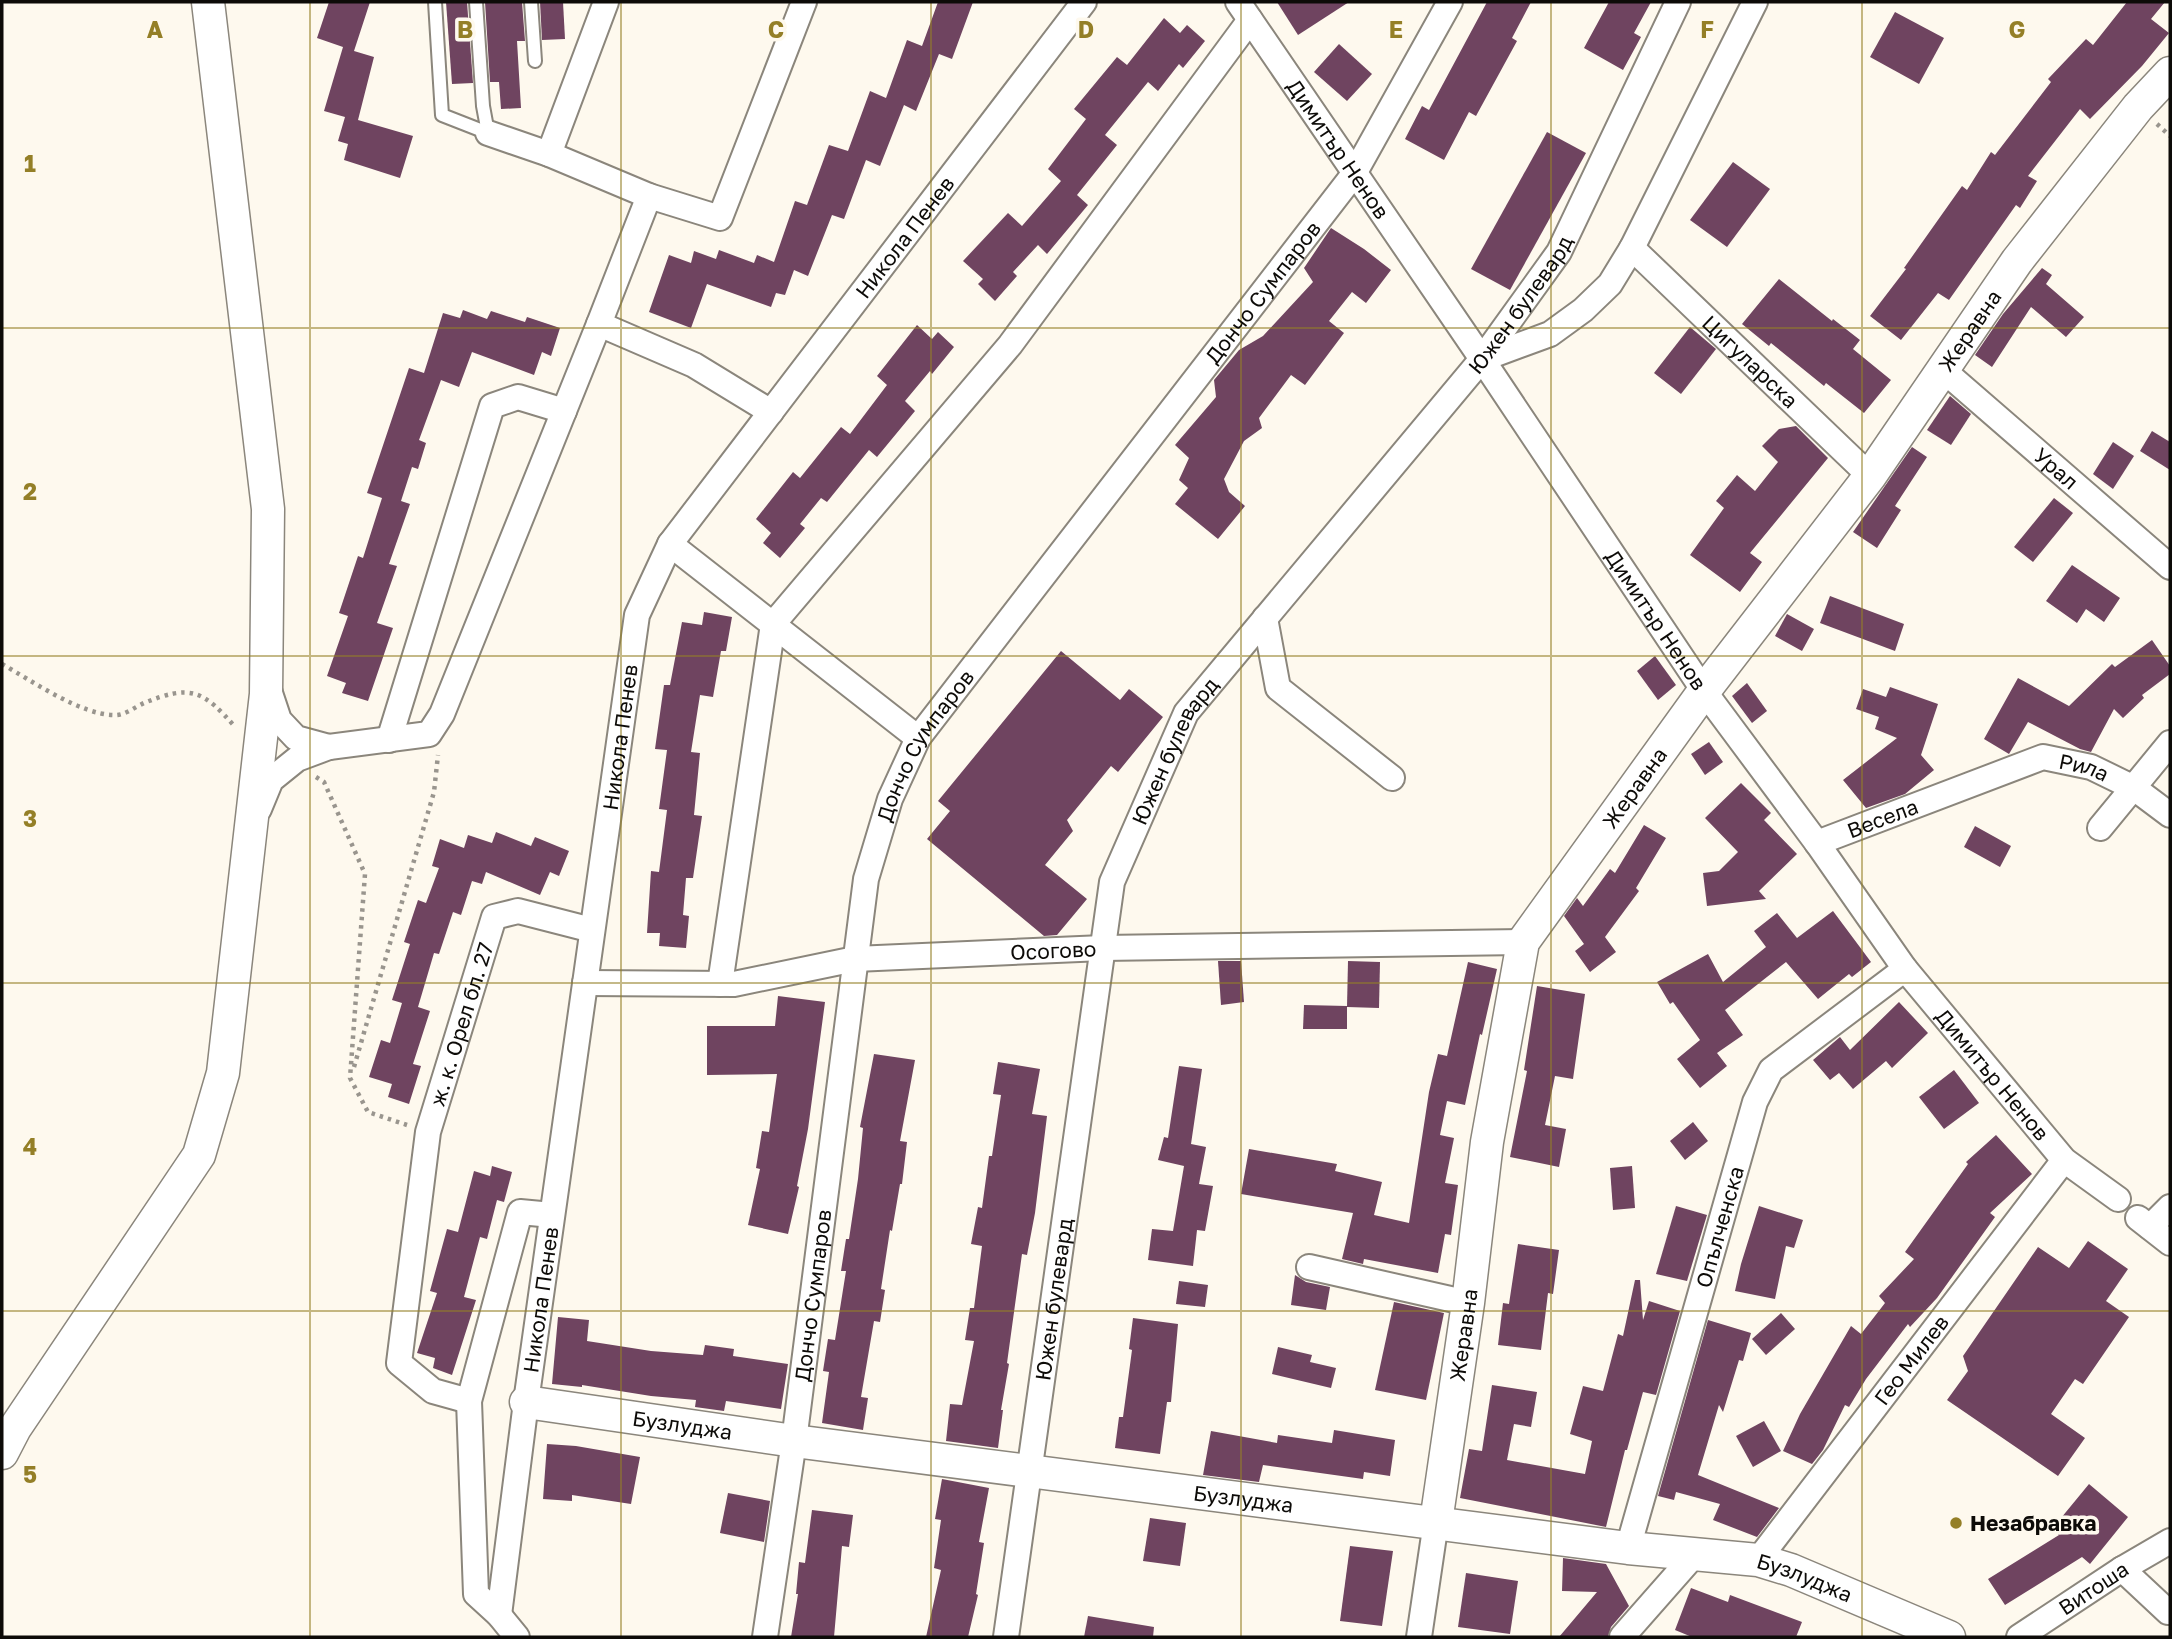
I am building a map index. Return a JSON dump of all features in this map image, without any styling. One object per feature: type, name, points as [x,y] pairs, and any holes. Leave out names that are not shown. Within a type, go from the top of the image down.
[{"type":"street","points":[[2,1453],[15,1428],[200,1155],[223,1073],[266,680],[268,509],[208,2]]},
{"type":"street","points":[[550,154],[606,2]]},
{"type":"street","points":[[488,133],[550,154],[649,196],[720,218],[804,2]]},
{"type":"street","name":"Никола Пенев","points":[[499,1615],[526,1402],[637,615],[670,544],[1084,2]]},
{"type":"street","name":"Дончо Сумпаров","points":[[765,1637],[794,1441],[866,879],[890,799],[918,738],[1354,174],[1450,2]]},
{"type":"street","name":"Южен булевард","points":[[1006,1637],[1112,882],[1186,713],[1482,359],[1559,252],[1678,2]]},
{"type":"street","points":[[1482,359],[1550,334],[1583,310],[1610,284],[1632,248],[1755,2]]},
{"type":"street","points":[[720,984],[773,624],[1010,345],[1244,11]]},
{"type":"street","name":"Димитър Ненов","points":[[1244,11],[1482,359],[1704,691],[1817,843],[1905,969],[2064,1160],[2118,1199]]},
{"type":"street","name":"Жеравна","points":[[1419,1637],[1468,1303],[1487,1142],[1523,943],[1704,691],[1870,476],[2017,261],[2138,107],[2170,73]]},
{"type":"street","points":[[250,832],[271,780],[297,759],[329,747],[429,734],[442,713],[649,196]]},
{"type":"street","name":"Цигуларска","points":[[1632,248],[1870,476]]},
{"type":"street","points":[[599,324],[694,365],[771,412]]},
{"type":"street","name":"Урал","points":[[1943,370],[2170,568]]},
{"type":"street","points":[[389,740],[492,405],[518,397],[564,411]]},
{"type":"street","points":[[670,544],[918,738]]},
{"type":"street","points":[[1265,618],[1278,688],[1392,778]]},
{"type":"street","points":[[266,680],[279,720],[296,738],[329,747]]},
{"type":"street","points":[[2101,828],[2170,743]]},
{"type":"street","name":"Рила","points":[[1949,793],[2043,757],[2091,767],[2134,789],[2170,815]]},
{"type":"street","name":"Весела","points":[[1817,843],[1949,793]]},
{"type":"street","name":"ж. к. Орел бл. 27","points":[[469,1401],[433,1391],[399,1363],[428,1132],[494,917],[518,911],[592,930]]},
{"type":"street","name":"Осогово","points":[[584,983],[734,984],[855,959],[1103,948],[1523,943]]},
{"type":"street","name":"Опълченска","points":[[1628,1548],[1755,1102],[1771,1070],[1905,969]]},
{"type":"street","name":"Гео Милев","points":[[1758,1560],[2064,1160]]},
{"type":"street","points":[[2170,1207],[2144,1223],[2170,1243]]},
{"type":"street","points":[[517,1637],[499,1615],[476,1594],[469,1401],[520,1212],[552,1215]]},
{"type":"street","points":[[1309,1267],[1468,1303]]},
{"type":"street","name":"Бузлуджа","points":[[526,1402],[794,1441],[1628,1548],[1758,1560],[1791,1570],[1949,1637]]},
{"type":"street","name":"Витоша","points":[[2019,1637],[2122,1569],[2170,1541]]},
{"type":"street","points":[[1622,1637],[1695,1554]]},
{"type":"street","points":[[2122,1569],[2168,1612]]},
{"type":"lane","points":[[435,2],[442,115],[488,133]]},
{"type":"lane","points":[[476,2],[483,106],[488,133]]},
{"type":"lane","points":[[531,2],[535,61]]},
{"type":"path","points":[[2,664],[88,711],[117,716],[144,703],[181,691],[202,695],[259,753]]},
{"type":"path","points":[[350,1078],[433,792],[442,713]]},
{"type":"path","points":[[291,764],[324,782],[365,874],[350,1078],[368,1112],[428,1132]]},
{"type":"building","points":[[329,2],[370,2],[354,51],[374,57],[358,120],[413,136],[400,178],[344,160],[348,144],[338,141],[345,117],[324,111],[343,47],[317,38]]},
{"type":"building","points":[[446,2],[467,2],[473,83],[452,84]]},
{"type":"building","points":[[485,2],[522,2],[525,41],[517,41],[521,108],[501,109],[499,82],[490,82]]},
{"type":"building","points":[[540,2],[563,2],[565,39],[542,40]]},
{"type":"building","points":[[938,2],[973,2],[952,59],[939,54],[916,111],[904,105],[880,166],[866,160],[844,219],[832,215],[808,276],[794,270],[785,295],[776,293],[771,307],[707,284],[691,328],[649,312],[669,255],[691,263],[694,251],[716,259],[719,250],[754,263],[757,255],[774,262],[795,201],[807,205],[829,145],[848,151],[870,91],[886,98],[907,40],[922,46]]},
{"type":"building","points":[[1277,2],[1349,2],[1298,35]]},
{"type":"building","points":[[1487,2],[1531,2],[1512,38],[1517,41],[1476,116],[1469,112],[1444,160],[1405,139],[1422,106],[1429,110]]},
{"type":"building","points":[[1609,2],[1651,2],[1634,33],[1641,37],[1623,70],[1584,48]]},
{"type":"building","points":[[2127,2],[2165,2],[2151,19],[2169,33],[2142,66],[2090,119],[2080,109],[2028,176],[2037,181],[2020,208],[2016,205],[1949,300],[1938,293],[1901,340],[1870,316],[1906,269],[1904,268],[1962,186],[1967,190],[1991,152],[1995,155],[2051,82],[2048,79],[2086,39],[2093,45]]},
{"type":"building","points":[[1895,12],[1944,38],[1919,84],[1870,57]]},
{"type":"building","points":[[1164,18],[1180,33],[1187,25],[1205,41],[1183,68],[1179,64],[1158,91],[1148,82],[1105,135],[1117,145],[1077,195],[1088,205],[1047,254],[1038,245],[1013,272],[1017,276],[995,301],[978,284],[983,279],[963,261],[1008,213],[1022,226],[1061,181],[1048,169],[1086,119],[1074,109],[1117,57],[1127,65]]},
{"type":"building","points":[[1339,44],[1372,74],[1347,101],[1314,72]]},
{"type":"building","points":[[1547,132],[1586,153],[1510,290],[1471,269]]},
{"type":"building","points":[[1733,162],[1770,189],[1727,247],[1690,220]]},
{"type":"building","points":[[1331,228],[1391,270],[1366,303],[1352,292],[1329,321],[1344,333],[1305,385],[1291,375],[1259,418],[1262,428],[1244,441],[1224,479],[1229,492],[1245,506],[1218,539],[1175,504],[1188,488],[1179,480],[1189,458],[1175,445],[1216,397],[1214,380],[1239,350],[1263,336],[1313,282],[1304,268]]},
{"type":"building","points":[[2042,268],[2052,275],[2046,284],[2084,317],[2066,337],[2031,307],[1992,367],[1975,355],[2003,314]]},
{"type":"building","points":[[1779,279],[1860,340],[1853,349],[1891,380],[1864,413],[1742,324]]},
{"type":"building","points":[[463,310],[487,319],[491,311],[525,322],[527,317],[560,328],[551,356],[542,352],[534,375],[472,352],[459,387],[441,380],[419,440],[426,443],[418,469],[412,467],[401,501],[410,504],[389,564],[397,566],[377,623],[393,628],[368,701],[342,693],[346,683],[327,676],[348,616],[339,613],[358,556],[363,558],[382,498],[367,493],[409,368],[424,373],[443,313],[460,318]]},
{"type":"building","points":[[917,325],[932,339],[938,332],[954,347],[905,401],[915,411],[877,457],[869,450],[827,502],[821,498],[800,524],[805,528],[780,558],[763,543],[771,533],[756,519],[793,472],[800,478],[841,427],[850,434],[887,385],[877,376]]},
{"type":"building","points":[[1690,327],[1716,349],[1681,394],[1654,373]]},
{"type":"building","points":[[1950,396],[1971,414],[1951,445],[1927,430]]},
{"type":"building","points":[[1796,426],[1828,458],[1750,553],[1762,562],[1740,592],[1690,555],[1724,508],[1716,501],[1737,475],[1755,491],[1778,462],[1762,446],[1779,429]]},
{"type":"building","points":[[2152,431],[2170,442],[2170,470],[2140,451]]},
{"type":"building","points":[[2113,442],[2134,456],[2113,489],[2093,474]]},
{"type":"building","points":[[1912,447],[1927,457],[1895,506],[1901,510],[1877,548],[1853,532]]},
{"type":"building","points":[[2054,498],[2073,513],[2033,562],[2014,547]]},
{"type":"building","points":[[2072,565],[2120,598],[2104,622],[2086,609],[2077,623],[2046,601]]},
{"type":"building","points":[[1830,596],[1904,624],[1895,651],[1820,623]]},
{"type":"building","points":[[704,612],[732,617],[726,651],[721,651],[713,697],[700,695],[691,752],[700,753],[694,815],[702,816],[693,878],[686,878],[683,915],[689,916],[686,948],[659,946],[660,933],[647,933],[651,871],[659,872],[667,810],[659,809],[667,750],[655,749],[664,685],[670,685],[682,622],[702,625]]},
{"type":"building","points":[[1787,614],[1814,629],[1802,651],[1775,636]]},
{"type":"building","points":[[2152,640],[2170,666],[2170,674],[2142,695],[2144,698],[2123,718],[2114,709],[2091,752],[2028,722],[2009,754],[1984,739],[2018,678],[2069,706],[2112,664],[2115,667]]},
{"type":"building","points":[[1061,651],[1120,700],[1129,689],[1163,717],[1118,772],[1111,766],[1067,820],[1073,831],[1045,865],[1087,899],[1057,935],[1044,936],[927,839],[950,811],[938,801]]},
{"type":"building","points":[[1655,656],[1676,685],[1658,700],[1637,671]]},
{"type":"building","points":[[1747,683],[1767,711],[1752,723],[1732,696]]},
{"type":"building","points":[[1890,687],[1938,704],[1921,755],[1934,770],[1905,794],[1866,808],[1843,780],[1897,738],[1875,729],[1879,717],[1856,709],[1863,689],[1886,697]]},
{"type":"building","points":[[1709,742],[1723,762],[1705,775],[1691,754]]},
{"type":"building","points":[[1741,783],[1771,813],[1764,820],[1797,854],[1759,891],[1766,899],[1707,906],[1703,873],[1719,871],[1738,852],[1705,818]]},
{"type":"building","points":[[1644,825],[1666,838],[1636,888],[1639,891],[1605,937],[1616,952],[1590,972],[1575,951],[1584,944],[1564,916],[1577,898],[1583,906],[1610,869],[1615,873]]},
{"type":"building","points":[[1975,826],[2011,846],[2000,867],[1964,847]]},
{"type":"building","points":[[496,832],[531,846],[535,837],[569,851],[559,876],[550,872],[540,895],[486,872],[482,884],[472,881],[461,915],[453,912],[439,954],[434,953],[418,1007],[430,1011],[413,1064],[421,1066],[409,1104],[388,1097],[392,1084],[369,1077],[381,1040],[390,1043],[402,1003],[392,1000],[410,944],[404,942],[418,900],[426,903],[439,868],[432,866],[440,839],[464,848],[468,835],[492,843]]},
{"type":"building","points":[[1833,911],[1871,962],[1852,977],[1849,974],[1818,999],[1786,962],[1725,1010],[1743,1035],[1717,1053],[1727,1066],[1700,1088],[1677,1059],[1700,1040],[1673,1002],[1670,1004],[1657,982],[1708,954],[1723,982],[1766,947],[1754,931],[1777,913],[1797,938]]},
{"type":"building","points":[[1218,961],[1241,961],[1244,1002],[1221,1005]]},
{"type":"building","points":[[1348,961],[1380,962],[1379,1008],[1347,1007]]},
{"type":"building","points":[[1468,962],[1497,969],[1465,1105],[1447,1101],[1440,1135],[1454,1138],[1445,1183],[1458,1185],[1451,1235],[1445,1234],[1438,1273],[1364,1259],[1363,1264],[1342,1259],[1353,1213],[1241,1194],[1249,1149],[1337,1164],[1335,1171],[1382,1182],[1374,1215],[1409,1223],[1429,1092],[1438,1054],[1447,1056]]},
{"type":"building","points":[[1537,986],[1585,994],[1573,1079],[1555,1076],[1545,1125],[1566,1129],[1559,1167],[1510,1157],[1527,1071],[1524,1070]]},
{"type":"building","points":[[778,996],[825,1002],[808,1129],[797,1186],[799,1187],[788,1234],[748,1225],[760,1169],[756,1168],[762,1131],[769,1132],[777,1074],[707,1075],[707,1026],[775,1026]]},
{"type":"building","points":[[1899,1002],[1928,1033],[1892,1068],[1886,1061],[1853,1089],[1839,1073],[1830,1080],[1813,1060],[1840,1037],[1850,1050]]},
{"type":"building","points":[[1304,1005],[1347,1006],[1347,1029],[1303,1029]]},
{"type":"building","points":[[874,1054],[915,1060],[900,1141],[907,1142],[902,1184],[892,1231],[890,1230],[881,1289],[885,1290],[880,1322],[874,1321],[861,1397],[868,1398],[863,1430],[822,1423],[829,1372],[823,1371],[828,1339],[835,1340],[846,1271],[841,1271],[858,1179],[863,1128],[860,1127]]},
{"type":"building","points":[[998,1062],[1040,1069],[1032,1114],[1047,1116],[1035,1213],[1027,1255],[1022,1254],[998,1448],[946,1441],[950,1404],[962,1405],[974,1341],[965,1340],[970,1308],[974,1308],[982,1246],[971,1244],[978,1207],[982,1208],[989,1156],[992,1156],[1001,1095],[993,1094]]},
{"type":"building","points":[[1179,1066],[1202,1069],[1191,1144],[1206,1147],[1199,1184],[1213,1186],[1205,1231],[1197,1230],[1193,1266],[1148,1260],[1152,1229],[1173,1231],[1184,1166],[1158,1160],[1164,1137],[1168,1138]]},
{"type":"building","points":[[1954,1070],[1979,1103],[1944,1129],[1919,1097]]},
{"type":"building","points":[[1693,1122],[1708,1141],[1685,1160],[1670,1141]]},
{"type":"building","points":[[1996,1135],[2032,1174],[1990,1213],[1995,1217],[1937,1298],[1910,1327],[1908,1324],[1866,1379],[1849,1407],[1845,1405],[1823,1450],[1812,1464],[1783,1451],[1800,1414],[1851,1326],[1861,1334],[1885,1303],[1879,1296],[1914,1259],[1905,1252],[1968,1164],[1966,1162]]},
{"type":"building","points":[[492,1166],[512,1172],[504,1202],[497,1200],[487,1239],[480,1237],[464,1297],[476,1300],[452,1375],[433,1368],[435,1358],[417,1353],[437,1293],[430,1291],[447,1229],[458,1232],[474,1171],[490,1176]]},
{"type":"building","points":[[1632,1166],[1635,1208],[1613,1210],[1610,1168]]},
{"type":"building","points":[[1676,1206],[1707,1215],[1687,1281],[1656,1274]]},
{"type":"building","points":[[1759,1206],[1803,1220],[1794,1248],[1786,1246],[1775,1299],[1735,1291]]},
{"type":"building","points":[[2088,1241],[2128,1269],[2106,1301],[2129,1317],[2083,1384],[2075,1379],[2051,1414],[2085,1438],[2058,1476],[1947,1400],[1968,1371],[1963,1356],[2038,1247],[2069,1268]]},
{"type":"building","points":[[1518,1244],[1559,1250],[1553,1294],[1548,1293],[1541,1350],[1498,1345],[1503,1303],[1509,1304]]},
{"type":"building","points":[[1295,1275],[1306,1282],[1330,1287],[1326,1310],[1291,1305]]},
{"type":"building","points":[[1635,1280],[1640,1280],[1643,1320],[1649,1301],[1680,1311],[1656,1395],[1643,1392],[1606,1527],[1460,1498],[1469,1449],[1482,1451],[1492,1385],[1537,1392],[1531,1427],[1514,1424],[1507,1460],[1585,1474],[1592,1441],[1570,1434],[1583,1386],[1603,1391],[1618,1334],[1623,1336]]},
{"type":"building","points":[[1179,1281],[1208,1285],[1205,1307],[1176,1304]]},
{"type":"building","points":[[1394,1302],[1444,1313],[1426,1400],[1375,1390]]},
{"type":"building","points":[[1781,1313],[1795,1329],[1766,1355],[1752,1339]]},
{"type":"building","points":[[558,1317],[589,1320],[587,1341],[651,1351],[703,1355],[705,1345],[734,1349],[733,1356],[788,1364],[781,1409],[726,1401],[724,1411],[695,1407],[696,1400],[582,1385],[552,1384]]},
{"type":"building","points":[[1133,1318],[1178,1324],[1171,1402],[1167,1402],[1160,1454],[1115,1448],[1119,1417],[1123,1417],[1132,1350],[1129,1349]]},
{"type":"building","points":[[1708,1320],[1751,1333],[1743,1361],[1739,1360],[1723,1412],[1719,1405],[1698,1475],[1779,1508],[1757,1537],[1713,1520],[1720,1504],[1676,1492],[1674,1500],[1658,1496]]},
{"type":"building","points":[[1278,1347],[1312,1355],[1310,1362],[1336,1368],[1331,1388],[1272,1374]]},
{"type":"building","points":[[1764,1421],[1781,1451],[1753,1467],[1736,1436]]},
{"type":"building","points":[[1334,1430],[1395,1440],[1390,1476],[1364,1472],[1363,1479],[1263,1465],[1259,1482],[1203,1475],[1211,1431],[1277,1443],[1278,1435],[1332,1443]]},
{"type":"building","points":[[547,1444],[640,1457],[631,1504],[572,1495],[572,1501],[543,1499]]},
{"type":"building","points":[[942,1479],[989,1488],[979,1542],[984,1543],[976,1594],[978,1595],[968,1637],[926,1637],[941,1570],[934,1568],[941,1520],[935,1519]]},
{"type":"building","points":[[2089,1484],[2128,1517],[2090,1564],[2082,1557],[2005,1605],[1988,1579],[2059,1535],[2052,1529]]},
{"type":"building","points":[[728,1493],[770,1501],[764,1542],[720,1533]]},
{"type":"building","points":[[812,1510],[853,1515],[849,1547],[842,1546],[834,1637],[791,1637],[798,1594],[799,1562],[805,1563]]},
{"type":"building","points":[[1150,1518],[1186,1523],[1180,1566],[1143,1561]]},
{"type":"building","points":[[1350,1546],[1393,1551],[1382,1626],[1340,1621]]},
{"type":"building","points":[[1563,1558],[1606,1564],[1629,1606],[1611,1627],[1608,1637],[1559,1637],[1597,1592],[1562,1591]]},
{"type":"building","points":[[1466,1573],[1518,1581],[1510,1634],[1458,1627]]},
{"type":"building","points":[[1691,1588],[1728,1602],[1730,1595],[1802,1622],[1796,1637],[1692,1637],[1675,1630]]},
{"type":"building","points":[[1088,1616],[1154,1627],[1153,1637],[1084,1637]]},
{"type":"place","name":"Незабравка","points":[[1956,1523]]}]
